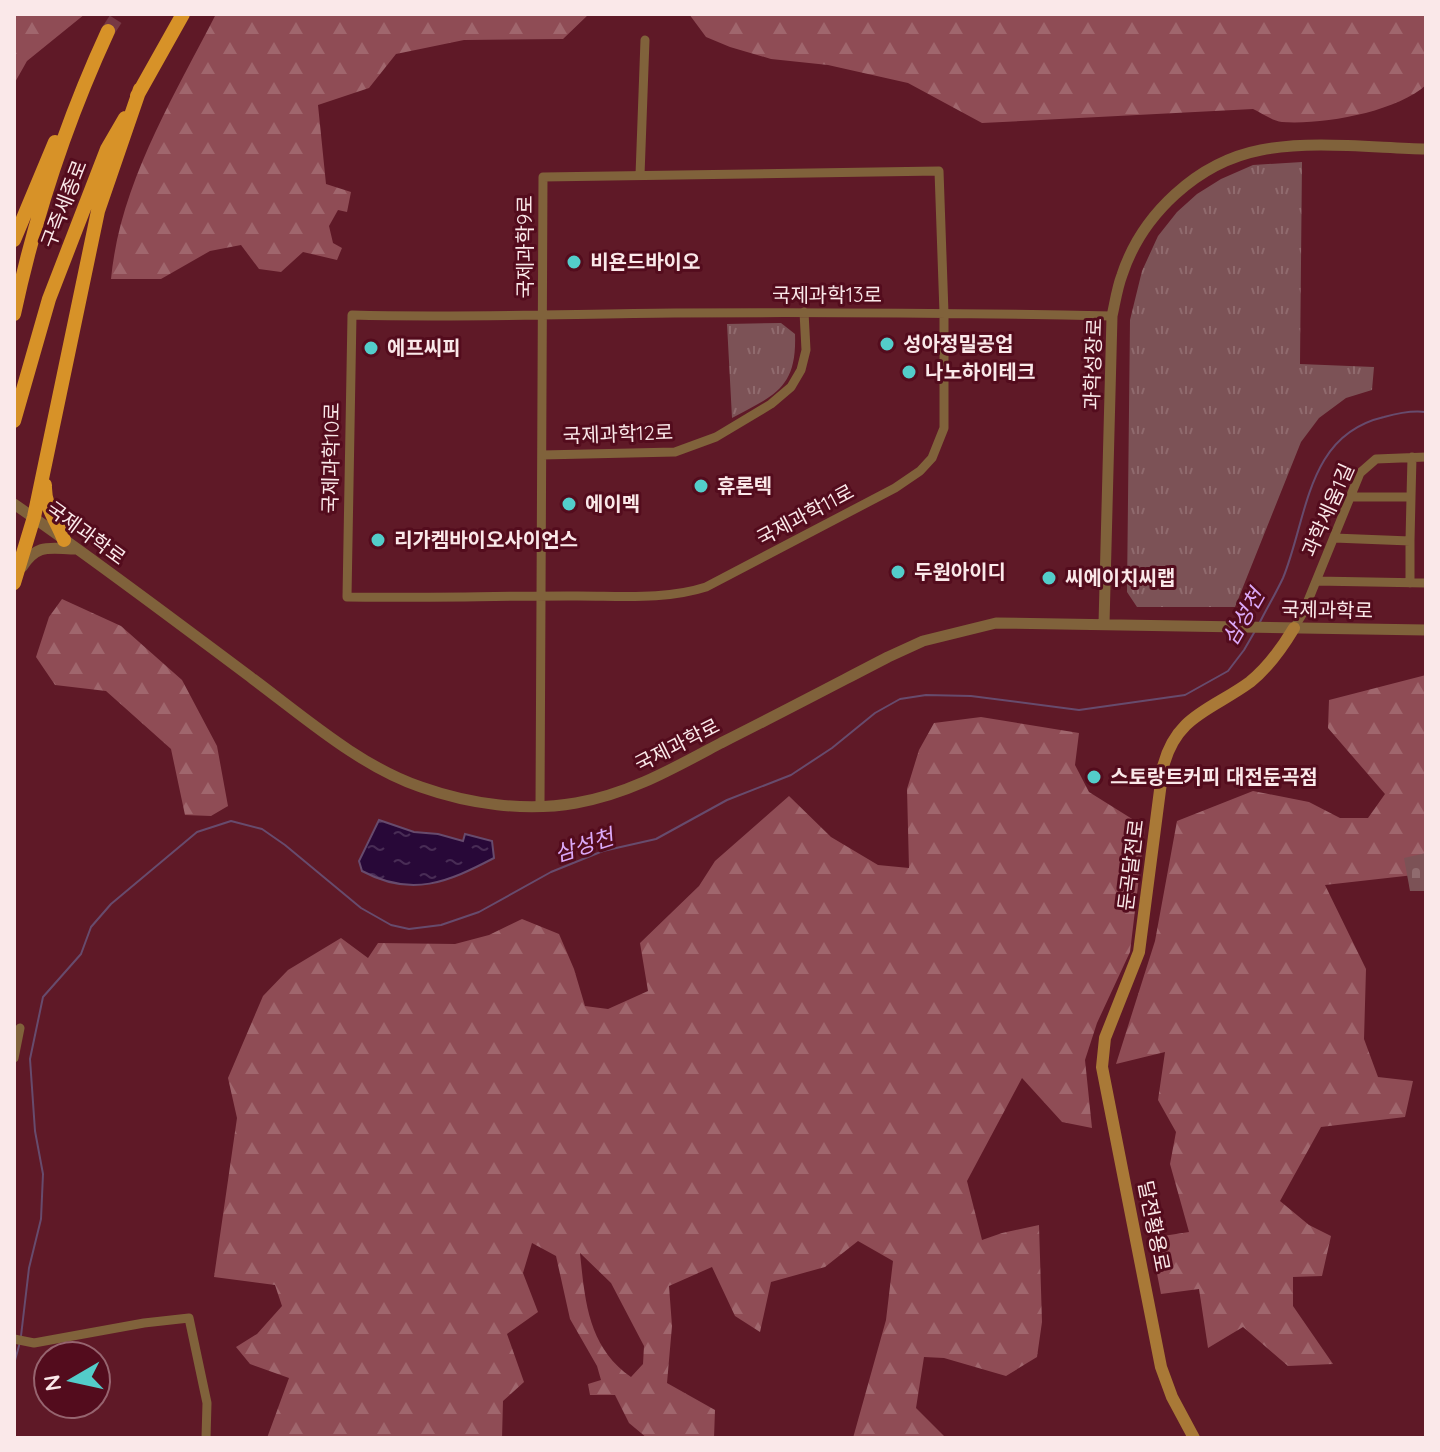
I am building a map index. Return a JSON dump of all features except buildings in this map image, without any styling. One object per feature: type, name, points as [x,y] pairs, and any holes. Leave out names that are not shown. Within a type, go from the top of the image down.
[{"type":"highway","name":"구즉세종로","points":[[14,421],[49,299],[107,149],[183,14]]},
{"type":"highway","name":"구즉세종로","points":[[14,314],[25,265],[76,103],[108,31]]},
{"type":"highway","points":[[16,578],[34,517],[98,211],[140,89]]},
{"type":"highway","points":[[14,240],[46,161],[76,103]]},
{"type":"highway","points":[[44,470],[48,508],[70,544]]},
{"type":"main road","name":"둔곡달전로","points":[[1113,1017],[1139,952],[1167,750],[1188,721],[1260,672],[1280,651],[1294,628]]},
{"type":"main road","name":"달전황용로","points":[[1113,1017],[1105,1038],[1102,1067],[1161,1367],[1172,1397],[1194,1438]]},
{"type":"street","points":[[640,175],[645,40]]},
{"type":"street","name":"과학성장로","points":[[1104,624],[1112,316],[1122,273],[1141,237],[1174,196],[1213,166],[1251,153],[1279,148],[1426,149]]},
{"type":"street","name":"국제과학9로","points":[[540,807],[543,177],[939,171],[944,313]]},
{"type":"street","name":"국제과학13로","points":[[542,314],[804,312],[1112,316]]},
{"type":"street","name":"국제과학12로","points":[[542,455],[675,452],[716,437],[771,404],[791,387],[801,370],[806,350],[804,312]]},
{"type":"street","name":"국제과학11로","points":[[541,596],[688,593],[728,576],[908,481],[932,458],[944,428],[944,313]]},
{"type":"street","name":"국제과학10로","points":[[541,596],[347,597],[352,315],[542,314]]},
{"type":"street","name":"과학세움1길","points":[[1294,628],[1360,473],[1367,464],[1387,457],[1426,457]]},
{"type":"street","points":[[1410,583],[1412,457]]},
{"type":"street","points":[[1350,497],[1411,497]]},
{"type":"street","name":"국제과학로","points":[[14,504],[323,731],[387,772],[419,787],[461,799],[507,806],[540,807],[576,803],[645,783],[923,641],[996,623],[1426,630]]},
{"type":"street","points":[[1334,538],[1410,541]]},
{"type":"street","points":[[16,578],[36,551],[70,544]]},
{"type":"street","name":"과학세움1길","points":[[1316,581],[1426,583]]},
{"type":"street","points":[[14,1058],[20,1028]]},
{"type":"street","points":[[14,1339],[26,1342],[189,1318],[207,1403],[206,1438]]},
{"type":"green space","points":[[14,14],[85,14],[27,61],[14,84]]},
{"type":"green space","points":[[216,14],[589,14],[563,39],[464,40],[396,54],[369,88],[318,105],[326,184],[351,192],[347,212],[338,210],[329,226],[333,243],[342,248],[337,260],[303,252],[281,272],[259,269],[241,245],[210,251],[161,279],[111,279],[116,244],[137,176],[166,110]]},
{"type":"green space","points":[[689,14],[1426,14],[1426,85],[1397,103],[1358,115],[1318,121],[1278,121],[1253,109],[982,123],[908,83],[828,65],[771,59],[730,47],[706,37]]},
{"type":"green space","points":[[1302,162],[1300,364],[1374,367],[1372,390],[1346,398],[1319,418],[1301,442],[1235,607],[1137,607],[1127,592],[1130,320],[1142,271],[1158,236],[1177,212],[1197,194],[1253,165]]},
{"type":"green space","points":[[781,323],[795,334],[795,352],[787,378],[771,396],[732,418],[727,324]]},
{"type":"green space","points":[[62,599],[121,626],[182,680],[217,746],[228,806],[211,816],[185,815],[171,749],[106,691],[55,685],[36,657],[49,617]]},
{"type":"green space","points":[[1426,675],[1426,885],[1414,875],[1325,885],[1366,969],[1364,1039],[1378,1077],[1413,1081],[1405,1117],[1321,1127],[1280,1201],[1309,1225],[1331,1236],[1322,1276],[1293,1277],[1293,1306],[1333,1364],[1288,1366],[1243,1327],[1208,1348],[1199,1289],[1161,1294],[1150,1238],[1189,1232],[1170,1164],[1176,1132],[1158,1100],[1165,1052],[1116,1064],[1155,941],[1177,821],[1253,791],[1309,802],[1340,818],[1368,818],[1385,794],[1328,728],[1329,700]]},
{"type":"green space","points":[[981,717],[1079,733],[1075,765],[1089,792],[1145,827],[1130,952],[1097,1023],[1085,1060],[1092,1128],[1062,1122],[1022,1078],[967,1181],[982,1240],[1039,1225],[1042,1322],[1037,1357],[1006,1376],[944,1358],[924,1357],[916,1408],[946,1438],[853,1438],[886,1320],[893,1261],[858,1241],[825,1267],[771,1282],[760,1332],[735,1316],[712,1267],[669,1286],[672,1326],[667,1383],[715,1410],[714,1438],[647,1438],[629,1423],[615,1395],[590,1395],[588,1384],[601,1380],[597,1366],[570,1319],[556,1256],[532,1243],[523,1273],[538,1312],[507,1334],[524,1382],[503,1401],[502,1438],[267,1438],[289,1378],[250,1364],[236,1347],[257,1334],[282,1306],[275,1285],[214,1277],[237,1118],[228,1078],[263,996],[288,970],[341,938],[368,958],[378,943],[455,944],[489,935],[522,919],[559,934],[585,1006],[608,1009],[648,991],[640,943],[699,886],[715,861],[789,796],[831,837],[878,865],[909,868],[907,789],[919,750],[934,723]],"holes":[[[580,1253],[611,1283],[644,1346],[643,1364],[631,1377],[617,1365],[597,1337],[587,1305]]]},
{"type":"green space","points":[[1426,853],[1426,891],[1410,891],[1404,858]]},
{"type":"water","points":[[379,820],[414,832],[463,841],[465,834],[492,841],[494,858],[461,874],[430,884],[397,884],[380,879],[362,871],[359,861]]},
{"type":"waterway","name":"삼성천","points":[[1260,622],[1283,578],[1314,481],[1324,460],[1339,441],[1358,427],[1384,417],[1405,412],[1426,412]]},
{"type":"waterway","name":"삼성천","points":[[21,1336],[29,1268],[41,1219],[43,1174],[35,1131],[30,1059],[43,997],[81,954],[91,927],[111,904],[197,832],[231,821],[262,829],[361,908],[391,925],[409,929],[441,925],[479,912],[551,872],[603,851],[656,839],[727,800],[791,775],[832,748],[875,713],[900,699],[926,695],[971,696],[1079,710],[1185,695],[1228,671],[1255,631]]},
{"type":"waterway","name":"삼성천","points":[[14,1364],[20,1342]]},
{"type":"tunnel","points":[[108,31],[119,14]]},
{"type":"place","name":"비욘드바이오","points":[[574,262]]},
{"type":"place","name":"성아정밀공업","points":[[887,344]]},
{"type":"place","name":"에프씨피","points":[[371,348]]},
{"type":"place","name":"나노하이테크","points":[[909,372]]},
{"type":"place","name":"휴론텍","points":[[701,486]]},
{"type":"place","name":"에이멕","points":[[569,504]]},
{"type":"place","name":"리가켐바이오사이언스","points":[[378,540]]},
{"type":"place","name":"두원아이디","points":[[898,572]]},
{"type":"place","name":"씨에이치씨랩","points":[[1049,578]]},
{"type":"place","name":"스토랑트커피 대전둔곡점","points":[[1094,777]]}]
